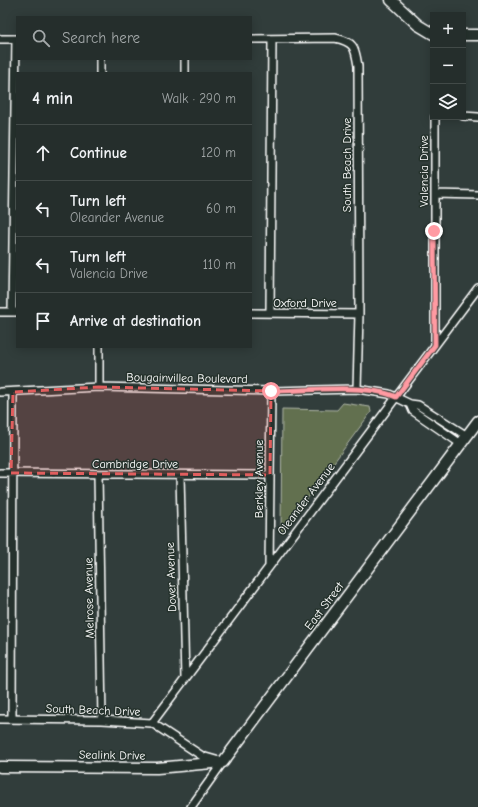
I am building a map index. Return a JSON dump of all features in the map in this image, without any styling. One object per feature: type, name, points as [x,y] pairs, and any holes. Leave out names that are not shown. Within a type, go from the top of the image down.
[{"type":"main road","points":[[391,0],[418,26],[430,32]]},
{"type":"main road","points":[[466,35],[478,35]]},
{"type":"main road","name":"East Street","points":[[223,762],[478,421]]},
{"type":"main road","name":"Sealink Drive","points":[[0,767],[157,768],[223,762]]},
{"type":"street","name":"South Beach Drive","points":[[252,39],[335,38],[346,40],[352,45],[356,52],[358,66],[359,314],[357,390]]},
{"type":"street","points":[[0,39],[16,39],[14,312],[0,312]]},
{"type":"street","points":[[270,313],[272,39]]},
{"type":"street","points":[[100,60],[100,72]]},
{"type":"street","points":[[185,60],[185,72]]},
{"type":"street","points":[[466,116],[478,116]]},
{"type":"street","name":"Valencia Drive","points":[[435,120],[435,345]]},
{"type":"street","points":[[434,194],[478,195]]},
{"type":"street","name":"Oleander Avenue","points":[[152,723],[478,288]]},
{"type":"street","name":"Oxford Drive","points":[[252,313],[359,314]]},
{"type":"street","points":[[99,348],[99,387]]},
{"type":"street","name":"Bougainvillea Boulevard","points":[[0,392],[99,387],[271,391],[357,390],[390,394],[410,404]]},
{"type":"street","name":"Berkley Avenue","points":[[269,567],[271,391]]},
{"type":"street","points":[[12,719],[11,473],[13,392]]},
{"type":"street","points":[[410,404],[418,405],[432,413],[464,440]]},
{"type":"street","points":[[410,404],[413,410],[464,440]]},
{"type":"street","name":"Cambridge Drive","points":[[0,473],[98,475],[270,475]]},
{"type":"street","name":"Melrose Avenue","points":[[98,475],[102,720]]},
{"type":"street","name":"Dover Avenue","points":[[180,475],[185,679]]},
{"type":"street","name":"South Beach Drive","points":[[0,719],[102,720],[152,723],[202,756],[223,762]]},
{"type":"street","name":"East Street","points":[[191,807],[223,762]]},
{"type":"highlighted area","points":[[99,387],[271,391],[270,475],[11,473],[13,392]]},
{"type":"green space","points":[[343,403],[370,407],[371,412],[281,532],[282,409],[337,410]]},
{"type":"route","points":[[271,391],[357,390],[377,391],[396,397],[435,345],[434,231]]}]
